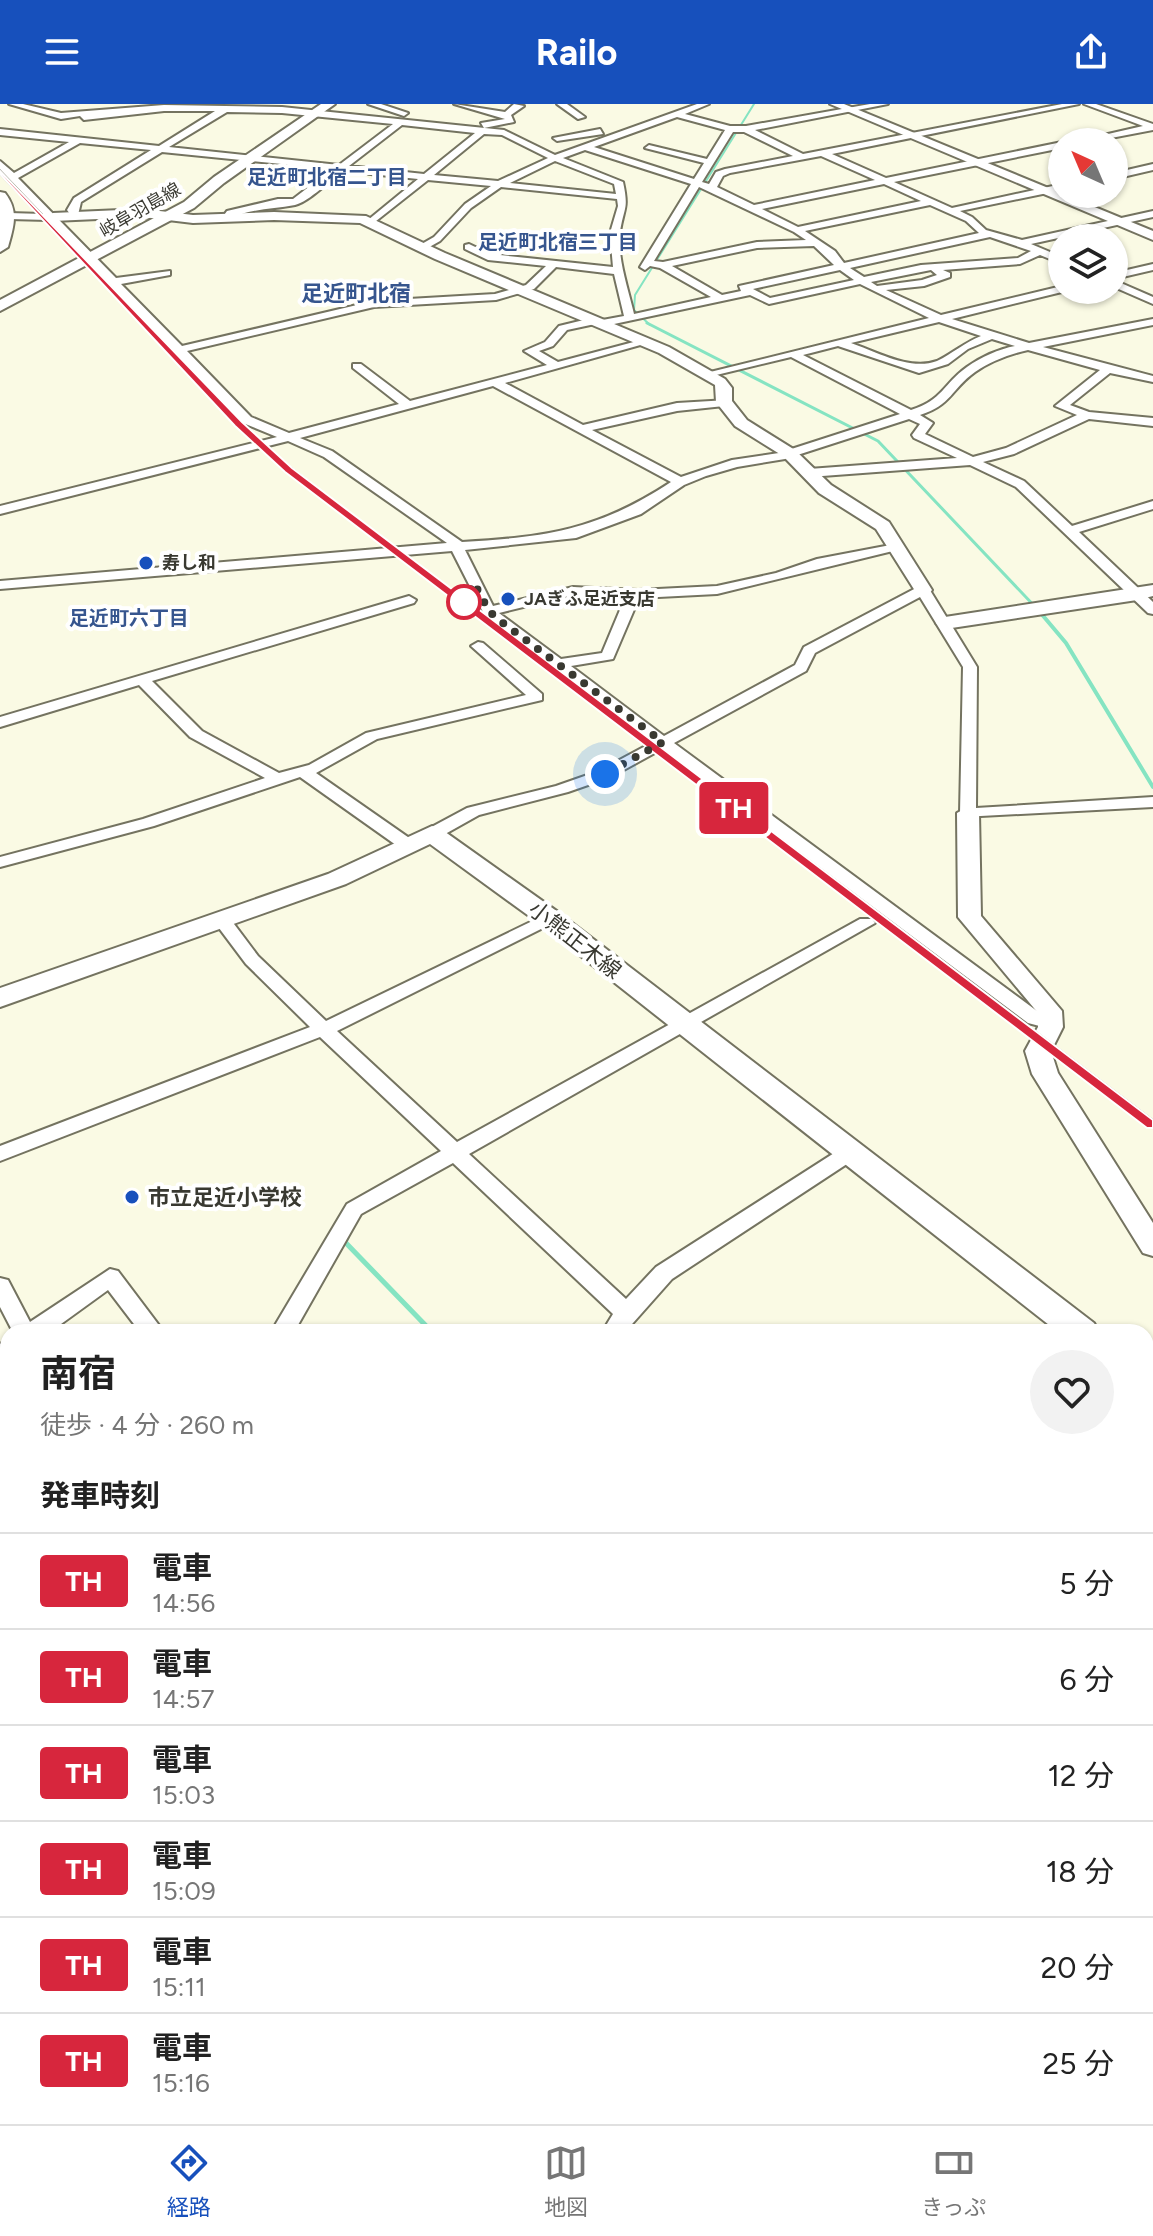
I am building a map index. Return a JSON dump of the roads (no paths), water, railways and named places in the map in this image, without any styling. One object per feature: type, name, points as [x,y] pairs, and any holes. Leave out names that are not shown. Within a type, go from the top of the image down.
[{"type":"main road","name":"岐阜羽島線","points":[[0,306],[170,216],[322,109]]},
{"type":"main road","points":[[0,247],[4,208]]},
{"type":"main road","points":[[0,288],[22,289],[43,284]]},
{"type":"main road","points":[[0,998],[337,879],[421,840]]},
{"type":"main road","name":"小熊正木線","points":[[421,840],[549,918],[1072,1324]]},
{"type":"street","points":[[13,104],[61,116],[173,105],[264,105],[477,126],[511,120],[506,115],[458,104]]},
{"type":"street","points":[[84,117],[139,104]]},
{"type":"street","points":[[372,104],[439,123]]},
{"type":"street","points":[[387,108],[405,104]]},
{"type":"street","points":[[506,115],[520,106],[517,104]]},
{"type":"street","points":[[561,104],[581,117]]},
{"type":"street","points":[[424,247],[437,239],[468,206],[500,184],[555,158],[705,104]]},
{"type":"street","points":[[835,104],[1153,236]]},
{"type":"street","points":[[676,114],[730,129],[746,129],[884,104]]},
{"type":"street","points":[[712,188],[719,174],[728,171],[1075,104]]},
{"type":"street","points":[[1088,104],[1153,127]]},
{"type":"street","points":[[102,127],[122,109]]},
{"type":"street","points":[[11,175],[75,140],[122,109],[322,109],[401,122],[510,134],[555,158],[618,182],[622,216],[615,233],[618,271],[623,301],[630,318]]},
{"type":"street","points":[[73,215],[77,200],[225,109]]},
{"type":"street","points":[[227,218],[230,213],[272,203],[295,202],[401,122]]},
{"type":"street","points":[[1128,132],[1153,127]]},
{"type":"street","points":[[2,129],[75,140],[621,197]]},
{"type":"street","points":[[730,129],[646,265],[663,265],[757,245],[815,243]]},
{"type":"street","points":[[746,129],[803,157]]},
{"type":"street","points":[[557,138],[631,130]]},
{"type":"street","points":[[371,222],[482,131]]},
{"type":"street","points":[[75,140],[90,134]]},
{"type":"street","points":[[585,147],[712,188],[797,230],[831,253],[831,257],[858,281],[938,319],[1108,369],[1153,379]]},
{"type":"street","points":[[649,148],[710,162]]},
{"type":"street","points":[[752,208],[1048,148]]},
{"type":"street","points":[[823,153],[977,224],[990,234],[1048,255]]},
{"type":"street","points":[[644,167],[678,155]]},
{"type":"street","points":[[0,164],[247,420],[328,454],[455,542],[489,611],[1035,1019],[1051,1023]]},
{"type":"street","points":[[1128,173],[1153,167]]},
{"type":"street","points":[[949,211],[1048,189]]},
{"type":"street","points":[[771,195],[784,202]]},
{"type":"street","points":[[797,230],[929,202]]},
{"type":"street","points":[[4,208],[53,217],[143,213],[193,219],[345,217],[371,222],[645,342],[708,374],[724,388],[724,402],[729,413],[753,433],[789,453],[825,489],[876,520],[896,546],[970,667],[970,917],[1044,1001],[1052,1017],[1038,1051],[1045,1074],[1153,1246]]},
{"type":"street","points":[[1021,243],[1153,214]]},
{"type":"street","points":[[990,234],[743,288],[769,301],[929,267],[1020,261],[1040,251]]},
{"type":"street","points":[[469,247],[488,257],[618,271]]},
{"type":"street","points":[[873,289],[924,283],[946,275],[899,255]]},
{"type":"street","points":[[178,350],[374,304],[478,300],[530,287],[554,264]]},
{"type":"street","points":[[663,265],[722,299]]},
{"type":"street","points":[[1128,273],[1153,267]]},
{"type":"street","points":[[113,282],[166,273]]},
{"type":"street","points":[[1128,289],[1153,301]]},
{"type":"street","points":[[558,366],[530,351],[549,344],[563,328],[630,318],[751,292]]},
{"type":"street","points":[[708,374],[1048,292]]},
{"type":"street","points":[[0,585],[379,551],[458,548],[571,535],[636,511],[680,482],[736,463],[789,453],[936,406],[970,370],[1006,351],[1153,322]]},
{"type":"street","points":[[840,343],[919,370],[944,362],[964,347],[992,335]]},
{"type":"street","points":[[0,510],[288,438],[645,342]]},
{"type":"street","points":[[793,354],[927,423],[918,435],[1020,484],[1069,531],[1145,593],[1153,610]]},
{"type":"street","points":[[944,362],[970,370]]},
{"type":"street","points":[[357,366],[409,406]]},
{"type":"street","points":[[1108,369],[1061,406],[1087,415],[1153,422]]},
{"type":"street","points":[[496,383],[680,482]]},
{"type":"street","points":[[581,429],[677,407],[724,402]]},
{"type":"street","points":[[809,473],[971,461],[1010,451],[1087,415]]},
{"type":"street","points":[[1069,531],[1153,505]]},
{"type":"street","points":[[489,611],[565,592],[634,594],[717,590],[896,546]]},
{"type":"street","points":[[305,773],[421,840],[473,811],[590,781],[801,668],[809,650],[923,590]]},
{"type":"street","points":[[945,623],[1145,593]]},
{"type":"street","points":[[558,664],[608,656],[634,594]]},
{"type":"street","points":[[0,722],[409,600]]},
{"type":"street","points":[[0,862],[81,845],[149,825],[278,779],[305,773],[327,762],[351,744],[372,736],[537,697],[478,646]]},
{"type":"street","points":[[142,680],[196,734],[278,779]]},
{"type":"street","points":[[968,813],[1153,802]]},
{"type":"street","points":[[0,1154],[322,1028],[549,918]]},
{"type":"street","points":[[222,920],[252,960],[626,1313]]},
{"type":"street","points":[[287,1324],[354,1209],[866,923]]},
{"type":"street","points":[[618,1324],[664,1273],[849,1153]]},
{"type":"street","points":[[44,1324],[110,1277],[147,1324]]},
{"type":"street","points":[[0,1286],[20,1324]]},
{"type":"waterway","points":[[649,324],[634,310],[635,295],[754,104]]},
{"type":"waterway","points":[[649,324],[878,441],[1041,613]]},
{"type":"waterway","points":[[1039,611],[1066,643],[1153,787]]},
{"type":"waterway","points":[[347,1237],[345,1242],[424,1324]]},
{"type":"railway","points":[[0,173],[145,325]]},
{"type":"railway","points":[[143,323],[259,445],[477,613]]},
{"type":"railway","points":[[475,611],[975,990]]},
{"type":"railway","points":[[973,988],[1153,1124]]},
{"type":"train","name":"TH","points":[[0,173],[238,424],[288,470],[1153,1124]]},
{"type":"place","name":"寿し和","points":[[146,563]]},
{"type":"place","name":"JAぎふ足近支店","points":[[508,599]]},
{"type":"place","name":"市立足近小学校","points":[[132,1197]]},
{"type":"district","name":"足近町北宿二丁目","points":[[327,177]]},
{"type":"district","name":"足近町北宿三丁目","points":[[558,242]]},
{"type":"district","name":"足近町北宿","points":[[356,293]]},
{"type":"district","name":"足近町六丁目","points":[[129,618]]}]
